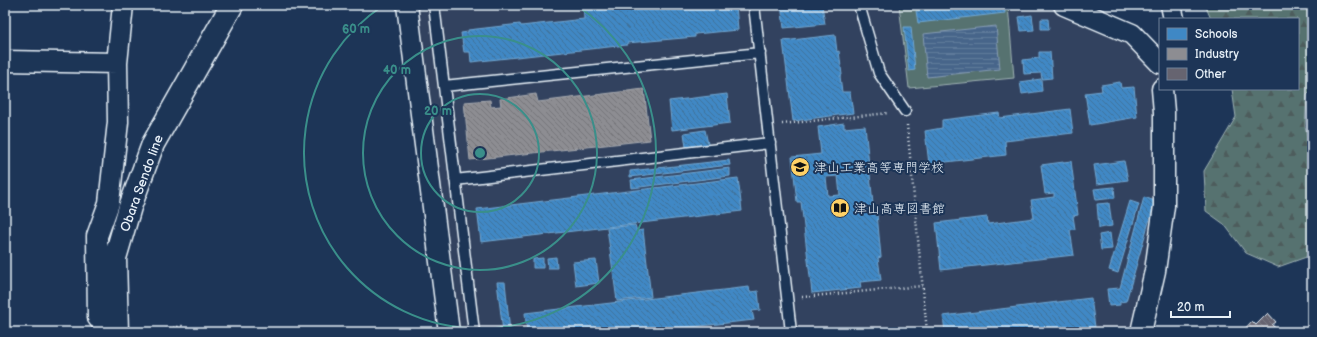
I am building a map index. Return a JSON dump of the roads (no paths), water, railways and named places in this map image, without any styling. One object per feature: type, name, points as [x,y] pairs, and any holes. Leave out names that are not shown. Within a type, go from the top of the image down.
[{"type":"main road","name":"Obara Sendo line","points":[[117,332],[115,258],[130,207],[153,144],[232,5]]},
{"type":"street","points":[[111,332],[98,318],[97,236],[109,203],[118,122],[117,63],[123,5]]},
{"type":"street","points":[[407,5],[449,332]]},
{"type":"street","points":[[1064,5],[1132,34],[1159,62]]},
{"type":"street","points":[[1171,5],[1174,18]]},
{"type":"street","points":[[5,61],[117,63]]},
{"type":"street","points":[[1141,332],[1155,271],[1164,206],[1164,112],[1162,90]]},
{"type":"lane","points":[[434,5],[474,332]]},
{"type":"lane","points":[[754,5],[791,332]]},
{"type":"lane","points":[[859,5],[879,73],[905,111]]},
{"type":"lane","points":[[444,86],[760,53]]},
{"type":"lane","points":[[455,180],[770,143]]},
{"type":"place","name":"津山工業高等専門学校","points":[[800,167]]},
{"type":"place","name":"津山高専図書館","points":[[840,208]]}]
